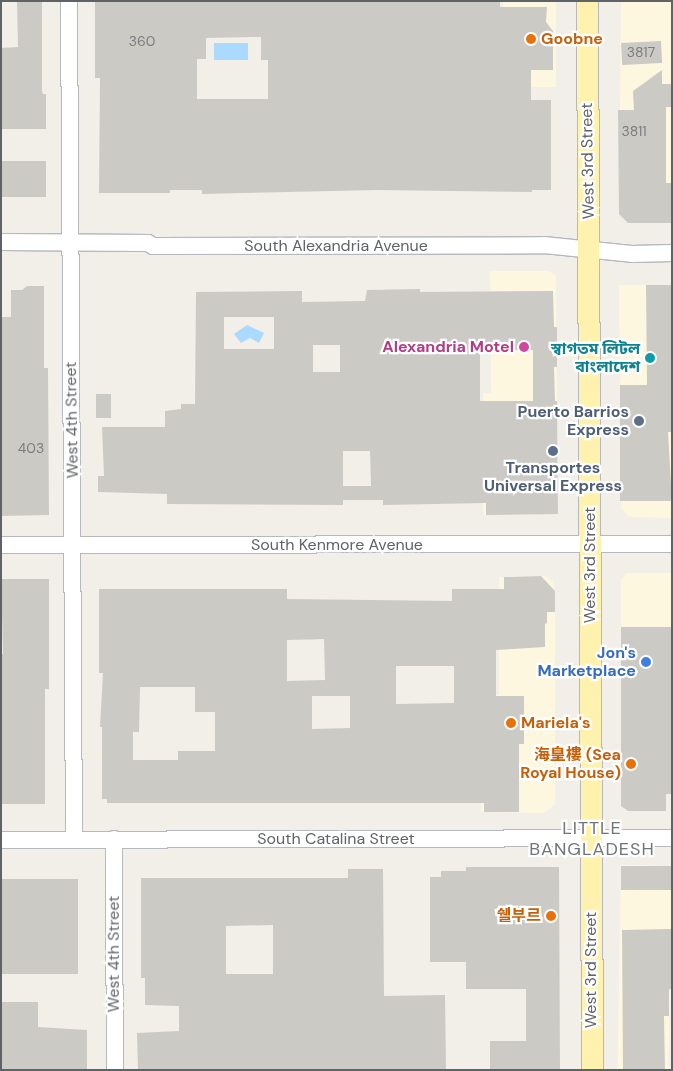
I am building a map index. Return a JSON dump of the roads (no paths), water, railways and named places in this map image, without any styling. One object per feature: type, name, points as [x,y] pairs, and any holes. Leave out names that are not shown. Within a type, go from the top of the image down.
[{"type":"main road","name":"West 3rd Street","points":[[587,1],[592,1070]]},
{"type":"street","name":"West 4th Street","points":[[69,1],[74,839]]},
{"type":"street","name":"South Alexandria Avenue","points":[[1,242],[148,243],[153,246],[544,245],[632,254],[672,254]]},
{"type":"street","name":"South Kenmore Avenue","points":[[1,545],[672,544]]},
{"type":"street","name":"South Catalina Street","points":[[1,840],[672,838]]},
{"type":"street","name":"West 4th Street","points":[[114,839],[115,1070]]},
{"type":"water","points":[[214,43],[248,43],[248,60],[214,60]]},
{"type":"water","points":[[247,325],[264,333],[259,343],[250,338],[241,343],[234,334]]},
{"type":"place","name":"Goobne","points":[[531,39]]},
{"type":"place","name":"Alexandria Motel","points":[[524,347]]},
{"type":"place","name":"স্বাগতম লিটল বাংলাদেশ","points":[[650,358]]},
{"type":"place","name":"Puerto Barrios Express","points":[[639,421]]},
{"type":"place","name":"Transportes Universal Express","points":[[553,451]]},
{"type":"place","name":"Jon's Marketplace","points":[[646,662]]},
{"type":"place","name":"Mariela's","points":[[511,723]]},
{"type":"place","name":"海皇樓 (Sea Royal House)","points":[[631,764]]},
{"type":"place","name":"쉘부르","points":[[551,916]]},
{"type":"district","name":"LITTLE BANGLADESH","points":[[592,840]]}]
